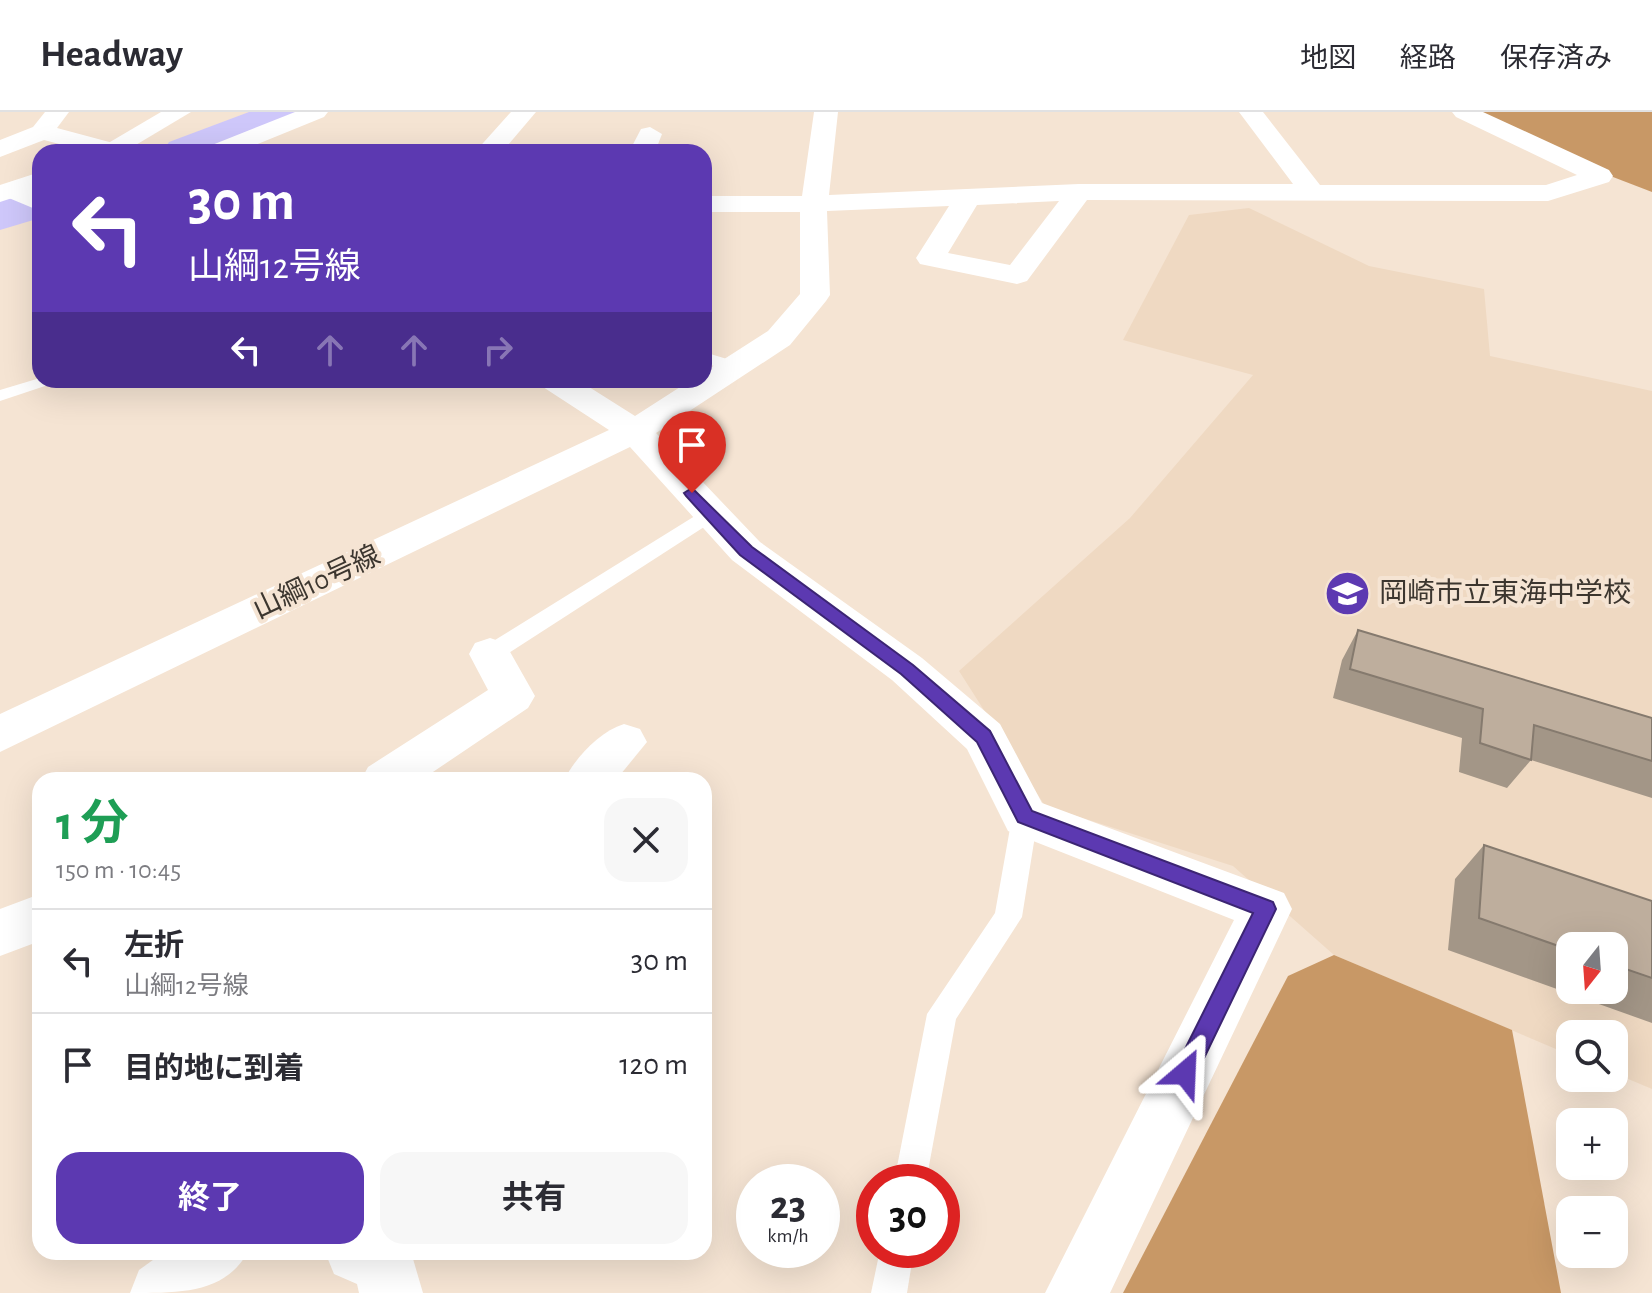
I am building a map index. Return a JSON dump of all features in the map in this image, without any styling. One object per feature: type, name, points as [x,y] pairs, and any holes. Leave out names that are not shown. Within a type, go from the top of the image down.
[{"type":"main road","points":[[0,149],[42,132],[57,112]]},
{"type":"main road","points":[[124,144],[179,112]]},
{"type":"main road","points":[[236,144],[316,112]]},
{"type":"main road","points":[[495,144],[524,112]]},
{"type":"main road","points":[[814,204],[826,112]]},
{"type":"main road","points":[[1251,112],[1312,192]]},
{"type":"main road","points":[[712,204],[814,204],[1079,192],[1548,193],[1600,176],[1464,112]]},
{"type":"main road","points":[[42,132],[86,144]]},
{"type":"main road","points":[[6,192],[32,183]]},
{"type":"main road","points":[[6,192],[32,200]]},
{"type":"main road","points":[[968,197],[930,258],[1017,275],[1079,192]]},
{"type":"main road","name":"山綱10号線","points":[[719,362],[779,338],[815,295],[814,204]]},
{"type":"main road","points":[[568,388],[635,431],[746,551],[907,669],[984,737],[1025,817],[1266,909],[1078,1292]]},
{"type":"main road","name":"山綱10号線","points":[[0,734],[635,431],[687,388]]},
{"type":"main road","points":[[396,772],[513,696],[490,654]]},
{"type":"main road","points":[[595,772],[624,742]]},
{"type":"main road","points":[[0,933],[32,920]]},
{"type":"main road","points":[[162,1293],[206,1260]]},
{"type":"main road","points":[[380,1260],[383,1261],[391,1293]]},
{"type":"lane","points":[[0,396],[32,387]]},
{"type":"lane","points":[[490,654],[711,513]]},
{"type":"lane","points":[[913,1164],[942,1014],[1008,917],[1025,817]]},
{"type":"lane","points":[[889,1293],[894,1268]]},
{"type":"shaded area","points":[[1473,112],[1652,112],[1652,192],[1613,177]]},
{"type":"shaded area","name":"岡崎市立東海中学校","points":[[1249,208],[1369,266],[1484,289],[1490,356],[1652,391],[1652,1089],[1628,1079],[1628,1020],[1556,1020],[1556,1049],[1334,955],[1233,866],[1045,806],[959,671],[1130,518],[1253,375],[1123,340],[1189,215]]},
{"type":"shaded area","points":[[1334,955],[1512,1030],[1561,1293],[1123,1293],[1288,976]]},
{"type":"building","points":[[1358,630],[1652,718],[1652,761],[1534,725],[1531,760],[1480,743],[1483,709],[1350,669]]},
{"type":"building","points":[[1484,845],[1652,901],[1652,978],[1628,970],[1628,932],[1556,932],[1556,945],[1479,918]]},
{"type":"waterway","points":[[206,144],[289,112]]},
{"type":"waterway","points":[[0,215],[32,204]]},
{"type":"place","name":"岡崎市立東海中学校","points":[[1348,594]]},
{"type":"route","points":[[692,493],[746,551],[907,669],[984,737],[1025,817],[1266,909],[1185,1073]]}]
